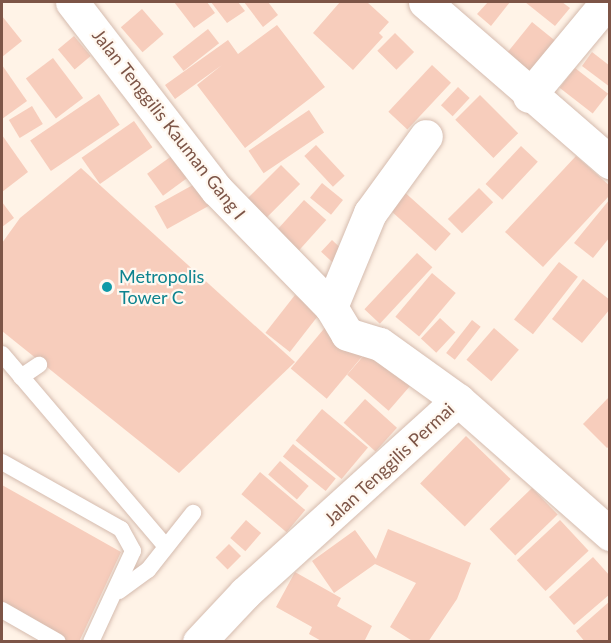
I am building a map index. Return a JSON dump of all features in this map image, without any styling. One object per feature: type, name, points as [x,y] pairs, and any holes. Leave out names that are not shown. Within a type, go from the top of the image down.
[{"type":"street","name":"Jalan Tenggilis Kauman Gang I","points":[[72,2],[218,190],[331,308],[350,337],[380,344],[458,400]]},
{"type":"street","points":[[425,2],[529,96],[609,162]]},
{"type":"street","points":[[529,96],[608,2]]},
{"type":"street","points":[[331,308],[370,213],[426,136]]},
{"type":"street","name":"Jalan Tenggilis Permai","points":[[199,642],[245,593],[458,400],[609,534]]},
{"type":"lane","points":[[2,354],[166,548]]},
{"type":"lane","points":[[21,377],[39,365]]},
{"type":"lane","points":[[2,462],[121,529],[133,551],[118,591],[91,642]]},
{"type":"lane","points":[[118,591],[148,570],[193,513]]},
{"type":"lane","points":[[2,610],[58,642]]},
{"type":"building","points":[[174,2],[207,2],[215,13],[194,28]]},
{"type":"building","points":[[211,2],[238,2],[245,11],[227,23]]},
{"type":"building","points":[[244,2],[268,2],[278,15],[263,27]]},
{"type":"building","points":[[340,2],[367,2],[389,22],[379,33],[383,37],[353,70],[313,33]]},
{"type":"building","points":[[488,2],[510,2],[491,26],[477,14]]},
{"type":"building","points":[[525,2],[562,2],[570,8],[555,26]]},
{"type":"building","points":[[142,9],[164,34],[143,52],[121,27]]},
{"type":"building","points":[[2,16],[22,41],[2,57]]},
{"type":"building","points":[[532,22],[558,43],[532,75],[506,54]]},
{"type":"building","points":[[277,25],[325,87],[245,148],[197,85],[222,65],[175,99],[165,85],[228,40],[238,54]]},
{"type":"building","points":[[208,29],[219,43],[184,71],[173,57]]},
{"type":"building","points":[[395,33],[414,52],[396,70],[377,51]]},
{"type":"building","points":[[74,36],[91,56],[75,69],[58,49]]},
{"type":"building","points":[[592,52],[610,66],[610,87],[582,66]]},
{"type":"building","points":[[53,58],[83,98],[56,118],[26,78]]},
{"type":"building","points":[[2,65],[27,101],[2,119]]},
{"type":"building","points":[[432,65],[451,83],[407,130],[388,112]]},
{"type":"building","points":[[575,68],[608,94],[593,114],[560,88]]},
{"type":"building","points":[[458,87],[470,98],[453,116],[441,105]]},
{"type":"building","points":[[99,94],[120,125],[51,171],[30,140]]},
{"type":"building","points":[[480,95],[518,133],[493,158],[455,120]]},
{"type":"building","points":[[32,106],[43,124],[20,138],[9,120]]},
{"type":"building","points":[[309,110],[324,132],[264,173],[248,151]]},
{"type":"building","points":[[134,121],[152,147],[100,184],[82,158]]},
{"type":"building","points":[[2,135],[28,172],[2,192]]},
{"type":"building","points":[[316,145],[345,176],[333,187],[304,156]]},
{"type":"building","points":[[521,146],[538,162],[502,200],[486,184]]},
{"type":"building","points":[[173,155],[189,177],[163,196],[147,174]]},
{"type":"building","points":[[576,156],[610,186],[610,195],[543,267],[505,232]]},
{"type":"building","points":[[281,165],[300,184],[265,219],[246,200]]},
{"type":"building","name":"Metropolis Tower C","points":[[81,168],[295,362],[179,473],[2,331],[2,243],[20,218]]},
{"type":"building","points":[[200,181],[213,204],[167,229],[155,206]]},
{"type":"building","points":[[322,183],[343,200],[331,215],[310,198]]},
{"type":"building","points":[[479,188],[493,202],[462,233],[448,219]]},
{"type":"building","points":[[401,189],[451,234],[435,251],[386,206]]},
{"type":"building","points":[[610,199],[610,237],[593,258],[574,243]]},
{"type":"building","points":[[304,200],[326,220],[298,251],[276,231]]},
{"type":"building","points":[[2,202],[14,218],[2,227]]},
{"type":"building","points":[[332,240],[350,257],[339,269],[321,252]]},
{"type":"building","points":[[417,253],[432,267],[380,324],[364,309]]},
{"type":"building","points":[[559,262],[578,277],[533,334],[514,320]]},
{"type":"building","points":[[432,273],[456,293],[419,337],[395,317]]},
{"type":"building","points":[[583,279],[610,300],[610,309],[582,343],[552,319]]},
{"type":"building","points":[[295,295],[319,314],[290,352],[265,333]]},
{"type":"building","points":[[440,318],[455,332],[436,353],[421,338]]},
{"type":"building","points":[[472,320],[481,327],[455,360],[446,353]]},
{"type":"building","points":[[328,324],[364,354],[327,399],[291,368]]},
{"type":"building","points":[[494,328],[519,350],[491,381],[466,360]]},
{"type":"building","points":[[372,346],[414,382],[389,411],[347,375]]},
{"type":"building","points":[[610,396],[610,446],[607,448],[583,424]]},
{"type":"building","points":[[365,399],[397,428],[376,452],[344,423]]},
{"type":"building","points":[[322,409],[368,448],[342,479],[296,440]]},
{"type":"building","points":[[466,436],[511,479],[465,527],[420,483]]},
{"type":"building","points":[[293,444],[336,479],[326,491],[283,456]]},
{"type":"building","points":[[280,461],[309,486],[297,500],[268,475]]},
{"type":"building","points":[[260,472],[305,510],[287,532],[241,494]]},
{"type":"building","points":[[2,485],[121,552],[79,642],[69,642],[2,606]]},
{"type":"building","points":[[532,488],[558,515],[515,556],[490,529]]},
{"type":"building","points":[[246,520],[261,533],[245,551],[230,538]]},
{"type":"building","points":[[560,520],[589,551],[545,591],[517,560]]},
{"type":"building","points":[[388,529],[471,563],[457,599],[428,642],[414,642],[390,627],[416,583],[375,564],[334,593],[312,561],[355,530],[376,559]]},
{"type":"building","points":[[229,544],[241,556],[228,569],[216,557]]},
{"type":"building","points":[[593,557],[610,576],[610,594],[574,625],[549,597]]},
{"type":"building","points":[[295,572],[341,598],[337,606],[372,626],[364,642],[323,642],[309,634],[312,627],[276,607]]},
{"type":"building","points":[[610,601],[610,642],[585,642],[576,631]]},
{"type":"place","name":"Metropolis Tower C","points":[[107,287]]}]
